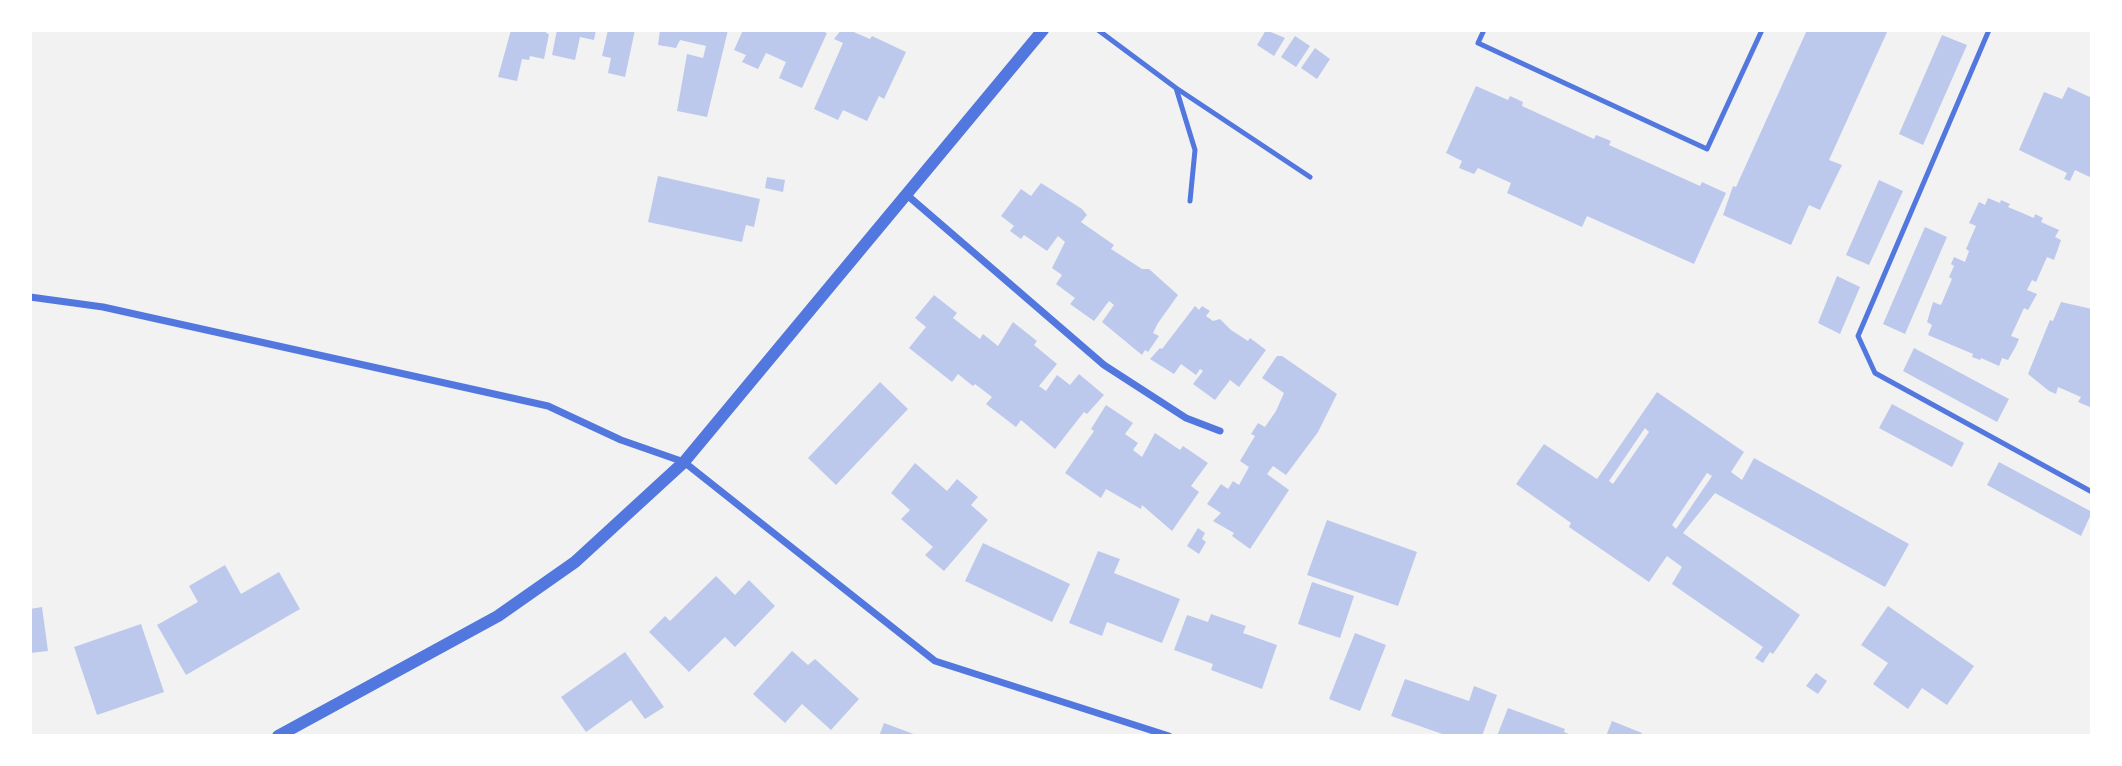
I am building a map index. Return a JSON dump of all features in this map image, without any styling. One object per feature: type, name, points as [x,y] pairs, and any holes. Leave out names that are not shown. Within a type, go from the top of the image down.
[{"type":"street","points":[[278,736],[498,616],[575,562],[684,462],[1043,30]]},
{"type":"street","points":[[906,195],[1104,365],[1186,418],[1220,431]]},
{"type":"street","points":[[30,297],[103,307],[548,406],[621,440],[684,462],[935,661],[1169,736]]},
{"type":"lane","points":[[1098,30],[1176,88],[1310,177]]},
{"type":"lane","points":[[1484,30],[1478,43],[1707,149],[1762,30]]},
{"type":"lane","points":[[1989,30],[1858,336],[1875,373],[2092,492]]},
{"type":"lane","points":[[1176,88],[1195,150],[1190,201]]},
{"type":"building","points":[[511,30],[547,30],[546,33],[549,34],[544,59],[530,56],[529,60],[522,59],[517,81],[498,77]]},
{"type":"building","points":[[557,30],[596,30],[594,40],[580,37],[575,60],[552,55]]},
{"type":"building","points":[[608,30],[635,30],[625,77],[608,73],[611,58],[602,56]]},
{"type":"building","points":[[660,30],[728,30],[707,117],[677,111],[687,54],[703,58],[706,46],[680,40],[676,48],[658,45]]},
{"type":"building","points":[[743,30],[819,30],[827,33],[802,88],[779,78],[786,62],[766,53],[758,69],[742,62],[746,55],[734,50]]},
{"type":"building","points":[[841,30],[849,30],[870,39],[872,36],[906,52],[884,99],[879,96],[867,121],[843,110],[838,120],[814,109],[843,43],[834,39]]},
{"type":"building","points":[[1266,30],[1285,38],[1274,56],[1257,45]]},
{"type":"building","points":[[1807,30],[1888,30],[1829,160],[1842,165],[1820,210],[1809,205],[1791,245],[1723,215],[1733,186],[1736,187]]},
{"type":"building","points":[[1942,35],[1967,45],[1923,145],[1899,134]]},
{"type":"building","points":[[1295,36],[1310,46],[1296,67],[1281,57]]},
{"type":"building","points":[[1315,48],[1330,59],[1317,79],[1301,68]]},
{"type":"building","points":[[1476,86],[1508,100],[1510,96],[1523,102],[1522,106],[1594,139],[1596,135],[1611,141],[1609,145],[1700,186],[1702,182],[1726,193],[1694,264],[1587,216],[1582,227],[1507,193],[1511,183],[1478,168],[1474,174],[1459,168],[1462,161],[1446,153]]},
{"type":"building","points":[[2068,87],[2092,98],[2092,178],[2075,170],[2070,181],[2064,179],[2067,173],[2019,150],[2044,92],[2062,99]]},
{"type":"building","points":[[658,176],[760,199],[754,227],[746,225],[742,242],[648,222]]},
{"type":"building","points":[[767,177],[785,180],[783,192],[765,188]]},
{"type":"building","points":[[1879,180],[1903,191],[1869,265],[1846,255]]},
{"type":"building","points":[[1041,183],[1082,209],[1087,215],[1081,222],[1114,245],[1111,249],[1142,269],[1149,269],[1178,295],[1158,323],[1153,333],[1159,336],[1148,352],[1145,350],[1142,355],[1102,322],[1114,305],[1109,301],[1094,321],[1070,304],[1075,298],[1056,284],[1062,275],[1052,268],[1065,242],[1058,236],[1047,251],[1024,235],[1021,239],[1010,231],[1014,226],[1001,216],[1021,189],[1031,196]]},
{"type":"building","points":[[1988,198],[2000,203],[2001,200],[2010,204],[2008,207],[2034,218],[2035,214],[2043,218],[2041,222],[2059,230],[2055,237],[2061,240],[2054,260],[2047,257],[2036,282],[2032,280],[2027,290],[2037,294],[2028,310],[2024,308],[2011,336],[2019,339],[2016,346],[2008,360],[2002,358],[1999,366],[1972,357],[1973,354],[1928,335],[1932,325],[1927,322],[1933,302],[1941,305],[1952,279],[1949,277],[1954,266],[1951,264],[1954,257],[1965,262],[1969,251],[1966,249],[1976,226],[1969,223],[1979,202],[1985,205]]},
{"type":"building","points":[[1925,227],[1947,237],[1905,334],[1883,324]]},
{"type":"building","points":[[1837,276],[1860,287],[1840,334],[1818,323]]},
{"type":"building","points":[[934,295],[957,313],[953,318],[980,339],[983,334],[998,346],[1013,322],[1037,341],[1034,345],[1057,364],[1039,386],[1046,391],[1057,375],[1070,385],[1079,374],[1104,395],[1087,414],[1084,412],[1055,449],[1021,420],[1016,427],[986,404],[992,397],[975,384],[973,386],[958,374],[952,382],[909,348],[926,327],[915,318]]},
{"type":"building","points":[[2061,302],[2092,309],[2092,408],[2078,402],[2081,397],[2058,387],[2056,394],[2049,391],[2028,374],[2050,320],[2053,321]]},
{"type":"building","points":[[1195,306],[1199,310],[1202,306],[1210,311],[1206,316],[1213,321],[1220,319],[1231,330],[1248,341],[1250,338],[1266,350],[1239,387],[1230,380],[1215,400],[1193,384],[1203,371],[1200,369],[1196,375],[1181,364],[1174,374],[1150,359],[1162,349]]},
{"type":"building","points":[[1914,348],[2009,399],[1997,422],[1903,371]]},
{"type":"building","points":[[1277,356],[1282,356],[1337,394],[1318,432],[1286,475],[1273,466],[1267,474],[1289,490],[1250,549],[1232,536],[1234,533],[1213,521],[1221,513],[1207,504],[1221,484],[1228,489],[1233,481],[1239,485],[1249,467],[1240,461],[1255,436],[1251,434],[1258,423],[1265,427],[1276,411],[1284,393],[1262,378]]},
{"type":"building","points":[[880,382],[908,409],[836,485],[808,458]]},
{"type":"building","points":[[1657,392],[1744,452],[1731,472],[1742,480],[1754,458],[1909,544],[1885,587],[1715,493],[1683,533],[1800,615],[1773,654],[1770,652],[1763,663],[1755,658],[1763,647],[1672,584],[1682,567],[1667,556],[1649,582],[1569,527],[1571,523],[1516,484],[1544,444],[1597,479]],"holes":[[[1645,428],[1649,432],[1613,484],[1609,481]],[[1707,473],[1712,476],[1676,529],[1672,525]]]},
{"type":"building","points":[[1892,404],[1964,443],[1952,467],[1879,428]]},
{"type":"building","points":[[1106,405],[1133,423],[1125,434],[1138,443],[1133,450],[1142,457],[1155,433],[1180,450],[1183,446],[1208,463],[1191,486],[1199,492],[1172,531],[1142,505],[1141,509],[1106,489],[1101,498],[1065,473],[1094,431],[1091,429]]},
{"type":"building","points":[[1999,462],[2092,512],[2081,536],[1987,485]]},
{"type":"building","points":[[915,463],[947,491],[957,479],[978,497],[971,505],[988,520],[944,571],[925,555],[933,547],[901,519],[910,510],[891,493]]},
{"type":"building","points":[[1327,520],[1417,552],[1398,606],[1307,575]]},
{"type":"building","points":[[1198,528],[1205,533],[1202,539],[1206,542],[1199,554],[1187,546]]},
{"type":"building","points":[[983,543],[1070,584],[1052,622],[965,581]]},
{"type":"building","points":[[1098,551],[1120,559],[1114,573],[1180,599],[1162,643],[1107,622],[1102,636],[1069,623]]},
{"type":"building","points":[[225,565],[241,594],[279,572],[300,609],[186,675],[157,625],[198,602],[189,586]]},
{"type":"building","points":[[716,576],[735,595],[749,580],[775,606],[735,647],[725,637],[689,672],[649,632],[665,616],[670,621]]},
{"type":"building","points":[[1312,582],[1354,596],[1340,638],[1298,624]]},
{"type":"building","points":[[1888,606],[1974,666],[1947,705],[1922,688],[1908,709],[1873,684],[1888,663],[1861,645]]},
{"type":"building","points":[[42,607],[48,651],[30,653],[30,609]]},
{"type":"building","points":[[1211,614],[1246,626],[1243,633],[1277,645],[1262,689],[1211,670],[1213,664],[1174,650],[1187,615],[1208,622]]},
{"type":"building","points":[[141,624],[164,692],[97,715],[74,647]]},
{"type":"building","points":[[1355,633],[1386,645],[1360,711],[1329,699]]},
{"type":"building","points":[[792,651],[808,665],[815,659],[859,699],[831,730],[802,704],[785,723],[753,694]]},
{"type":"building","points":[[625,652],[664,707],[645,719],[631,700],[586,732],[561,697]]},
{"type":"building","points":[[1816,673],[1827,681],[1818,694],[1806,686]]},
{"type":"building","points":[[1405,679],[1469,701],[1474,686],[1497,695],[1482,736],[1448,736],[1391,716]]},
{"type":"building","points":[[1508,708],[1565,729],[1564,732],[1574,736],[1497,736]]},
{"type":"building","points":[[1612,721],[1642,733],[1641,736],[1606,736]]},
{"type":"building","points":[[884,723],[919,736],[879,736]]}]
